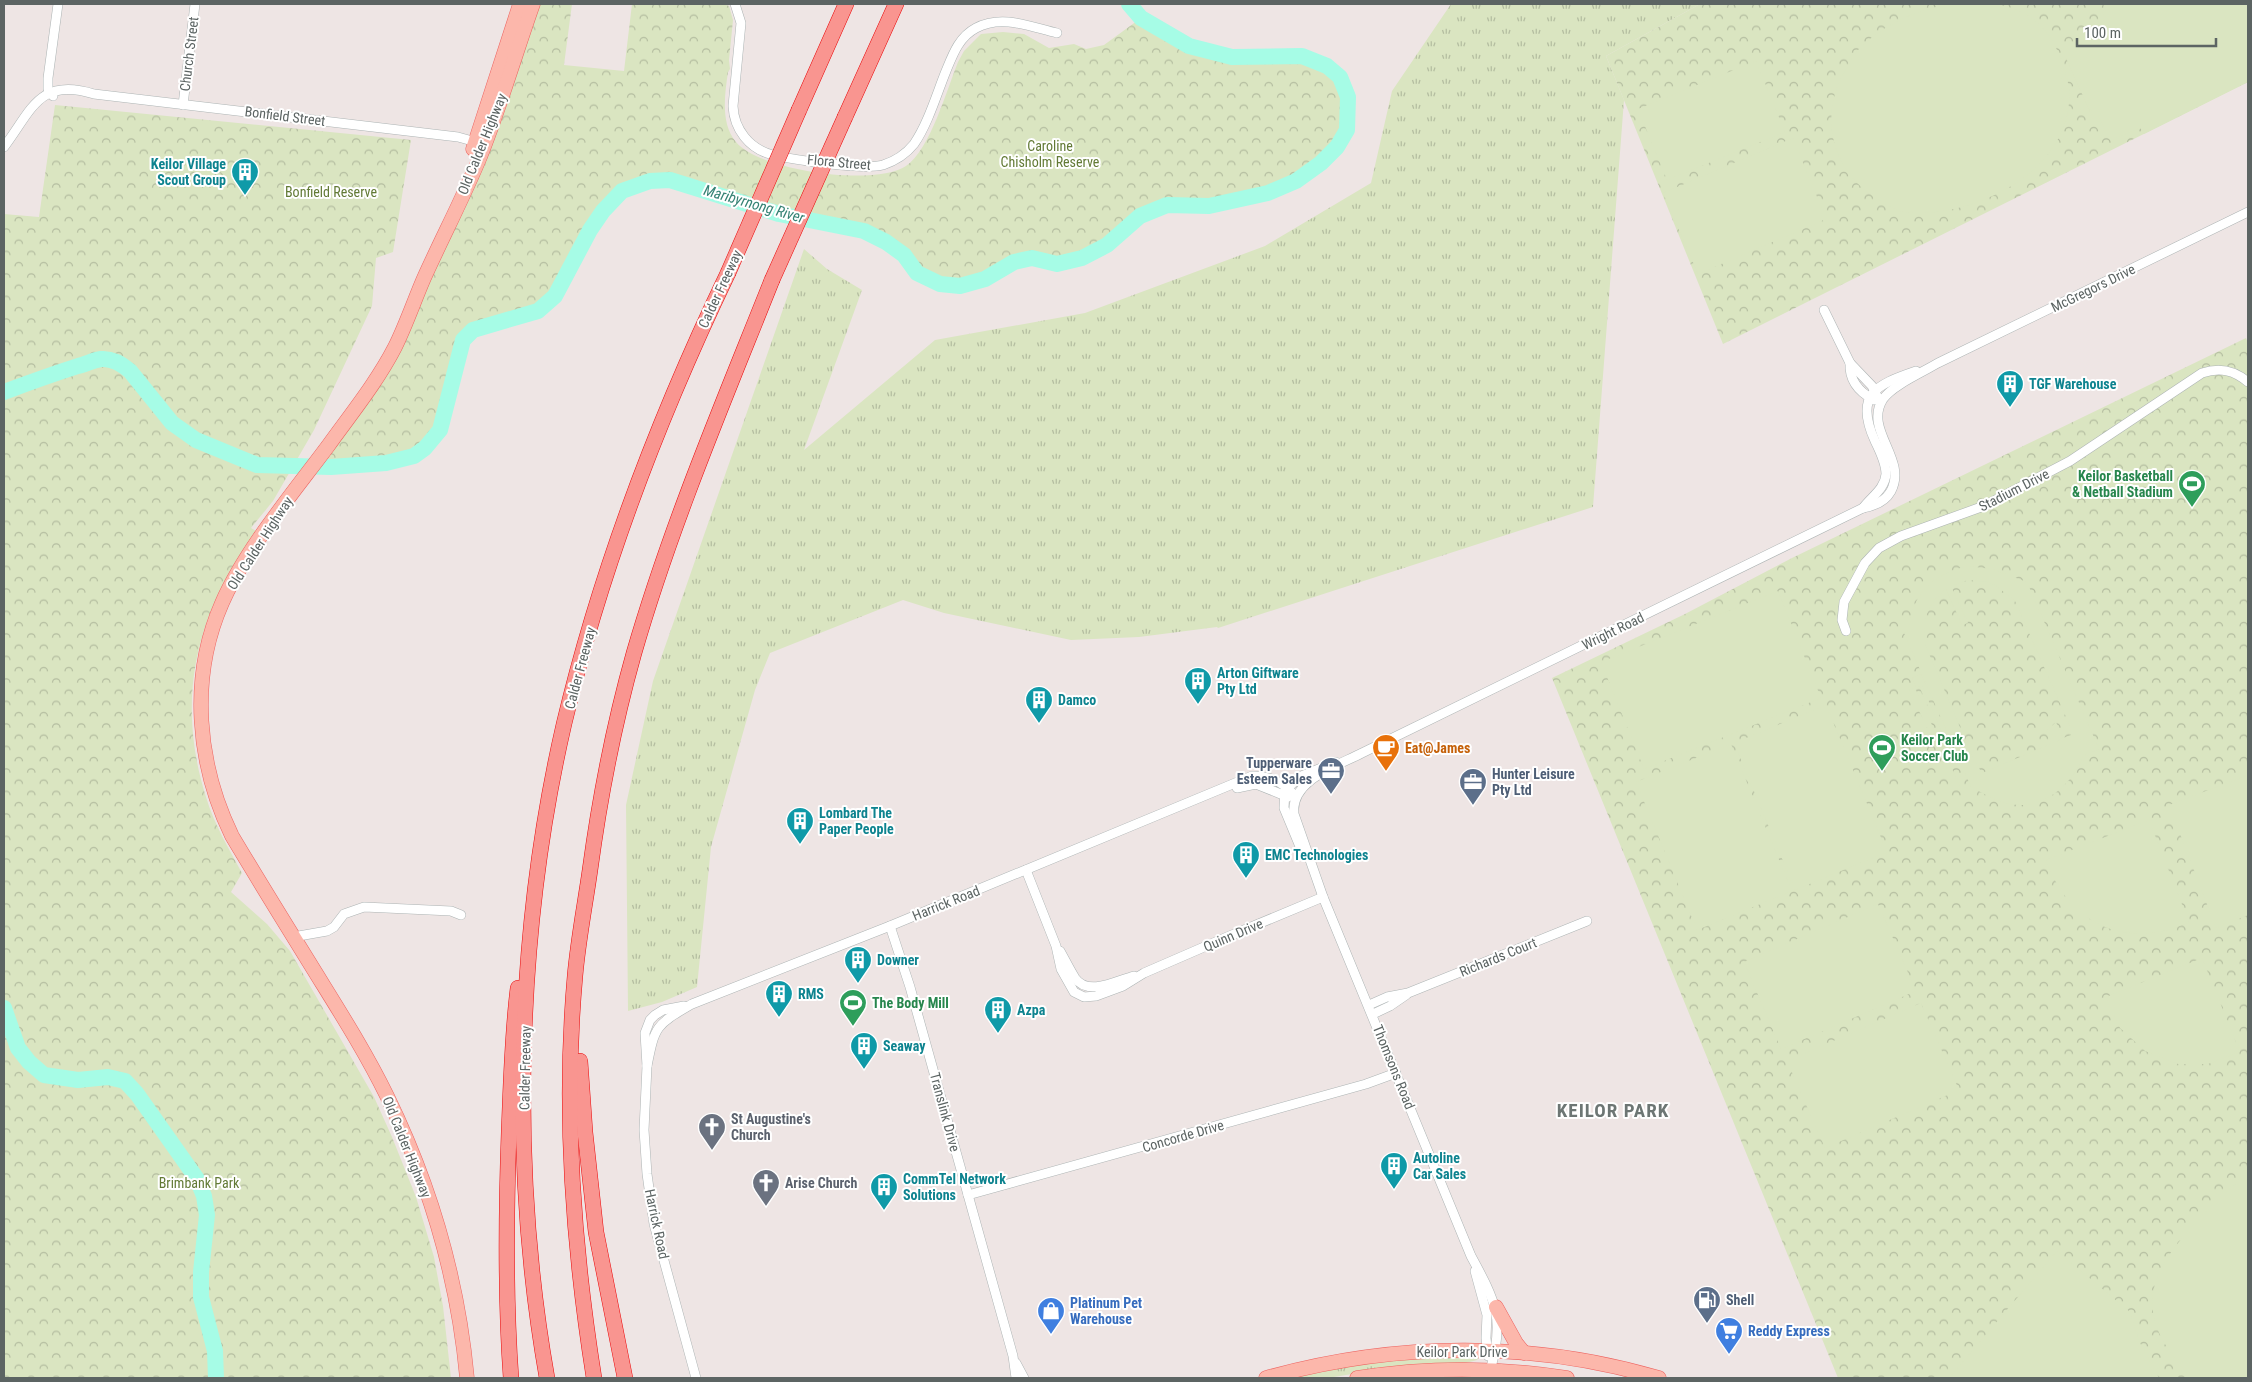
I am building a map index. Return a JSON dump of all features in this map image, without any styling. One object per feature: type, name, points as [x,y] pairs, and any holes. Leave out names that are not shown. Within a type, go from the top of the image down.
[{"type":"highway","name":"Calder Freeway","points":[[547,1378],[533,1282],[526,1204],[524,1066],[527,998],[540,862],[564,726],[601,592],[645,464],[698,337],[846,4]]},
{"type":"highway","points":[[594,1378],[580,1276],[574,1200],[571,1066],[575,977],[607,765],[635,650],[676,522],[772,280],[896,4]]},
{"type":"highway","points":[[511,1378],[506,1240],[512,1048],[535,860],[564,726]]},
{"type":"highway","points":[[575,977],[585,1132],[596,1232],[615,1337],[625,1378]]},
{"type":"highway","points":[[615,1337],[629,1378]]},
{"type":"main road","name":"Old Calder Highway","points":[[480,144],[520,4]]},
{"type":"main road","name":"Old Calder Highway","points":[[467,1378],[460,1321],[450,1273],[438,1229],[414,1160],[392,1107],[368,1059],[232,836],[221,812],[205,758],[202,721],[205,661],[216,620],[238,572],[280,510],[382,370],[423,281],[447,214],[480,144],[533,4]]},
{"type":"main road","points":[[1496,1308],[1524,1353]]},
{"type":"main road","name":"Keilor Park Drive","points":[[1266,1378],[1353,1359],[1395,1353],[1491,1350],[1593,1363],[1659,1378]]},
{"type":"main road","name":"Keilor Park Drive","points":[[1357,1378],[1418,1371],[1490,1371],[1567,1378]]},
{"type":"street","points":[[4,147],[36,102],[53,93],[51,66],[58,4]]},
{"type":"street","name":"Church Street","points":[[183,104],[195,4]]},
{"type":"street","name":"Flora Street","points":[[735,4],[741,23],[733,106],[734,117],[743,136],[753,146],[770,154],[861,166],[876,166],[890,162],[902,155],[915,142],[957,47],[970,31],[983,24],[998,21],[1013,22],[1057,34]]},
{"type":"street","name":"Bonfield Street","points":[[53,93],[61,95],[94,94],[183,104],[458,137],[480,144]]},
{"type":"street","name":"McGregors Drive","points":[[1881,404],[1893,389],[1938,363],[2248,212]]},
{"type":"street","name":"Wright Road","points":[[1296,797],[1301,788],[1312,780],[1362,753],[1862,508],[1872,506],[1883,500],[1894,484],[1896,475],[1893,460],[1878,422],[1881,404],[1850,363],[1824,310]]},
{"type":"street","name":"McGregors Drive","points":[[1872,394],[1898,377],[1938,363]]},
{"type":"street","name":"Stadium Drive","points":[[1846,631],[1842,614],[1849,591],[1871,555],[1890,541],[1977,509],[2070,462],[2202,373],[2224,370],[2238,373],[2248,382]]},
{"type":"street","name":"Wright Road","points":[[1862,508],[1880,490],[1886,475],[1866,414],[1872,394]]},
{"type":"street","name":"Wright Road","points":[[1286,792],[1293,782],[1310,771],[1362,753]]},
{"type":"street","name":"Harrick Road","points":[[696,1378],[676,1310],[651,1207],[644,1130],[647,1066],[652,1040],[658,1027],[664,1021],[692,1004],[890,926],[1198,800],[1252,776],[1267,778],[1296,797]]},
{"type":"street","name":"Thomsons Road","points":[[1286,792],[1287,818],[1316,879]]},
{"type":"street","name":"Thomsons Road","points":[[1296,797],[1293,807],[1294,814],[1323,897],[1369,1004],[1471,1256],[1496,1308],[1499,1335],[1491,1350]]},
{"type":"street","name":"Quinn Drive","points":[[1026,870],[1056,946],[1076,979],[1088,986],[1099,986],[1144,973],[1323,897]]},
{"type":"street","points":[[293,937],[327,931],[334,927],[344,914],[364,907],[451,911],[461,915]]},
{"type":"street","name":"Richards Court","points":[[1369,1004],[1408,993],[1587,922]]},
{"type":"street","name":"Translink Drive","points":[[890,926],[908,979],[1012,1356],[1016,1378]]},
{"type":"street","name":"Richards Court","points":[[1373,1014],[1390,1006],[1408,993]]},
{"type":"street","name":"Concorde Drive","points":[[968,1195],[1310,1100],[1396,1073]]},
{"type":"street","name":"Thomsons Road","points":[[1471,1256],[1485,1305],[1491,1350],[1490,1371]]},
{"type":"street","name":"Translink Drive","points":[[1012,1356],[1024,1378]]},
{"type":"green space","points":[[1989,3],[2011,8],[2029,16],[2044,29],[2060,57],[2068,81],[2067,117],[2057,142],[2040,163],[2018,181],[1993,195],[1966,206],[1939,211],[1907,213],[1895,209],[1869,193],[1855,181],[1845,167],[1837,152],[1833,136],[1831,119],[1833,102],[1838,85],[1846,69],[1856,52],[1868,41],[1890,25],[1915,13],[1955,4]]},
{"type":"green space","name":"Caroline Chisholm Reserve","points":[[540,4],[572,4],[564,65],[624,71],[632,4],[724,4],[729,6],[733,20],[725,108],[731,134],[736,142],[749,152],[768,161],[818,173],[870,175],[891,172],[906,166],[923,147],[964,51],[981,34],[1003,32],[1024,34],[1049,48],[1074,44],[1086,49],[1104,45],[1141,18],[1189,46],[1232,57],[1302,56],[1327,66],[1340,77],[1348,97],[1347,130],[1337,147],[1321,163],[1296,181],[1268,193],[1209,206],[1167,206],[1140,216],[1107,245],[1082,258],[1057,264],[1031,258],[1014,262],[985,279],[960,286],[940,284],[917,273],[904,255],[886,242],[864,231],[779,214],[670,180],[650,181],[622,191],[603,211],[590,230],[555,296],[538,311],[473,330],[463,340],[440,430],[425,448],[414,456],[386,463],[321,467],[380,385],[405,341],[455,221],[464,211],[494,138]]},
{"type":"green space","points":[[1451,4],[1700,4],[1606,56],[1624,100],[1593,507],[1218,628],[1139,637],[1071,640],[944,613],[903,600],[770,653],[755,690],[711,847],[697,987],[662,1002],[628,1011],[626,805],[653,681],[804,249],[827,269],[862,290],[804,450],[935,340],[1085,313],[1265,246],[1371,183],[1392,91]]},
{"type":"green space","points":[[1700,4],[2248,4],[2248,82],[1723,344],[1606,56]]},
{"type":"green space","points":[[2103,4],[2248,4],[2248,82],[2144,134],[2140,128],[2116,138],[2109,138],[2095,109],[2090,112],[2066,58],[2066,51],[2093,32],[2106,10]]},
{"type":"green space","points":[[1756,61],[1785,132],[1667,180],[1638,109]]},
{"type":"green space","name":"Brimbank Park","points":[[55,105],[411,140],[393,252],[376,258],[372,306],[314,430],[273,501],[251,528],[256,531],[235,562],[219,593],[206,625],[197,658],[192,691],[192,726],[197,761],[209,807],[242,873],[231,892],[267,924],[290,951],[374,1097],[416,1197],[434,1257],[443,1306],[451,1378],[4,1378],[4,214],[39,217]]},
{"type":"green space","points":[[1793,138],[1826,219],[1698,274],[1663,193]]},
{"type":"green space","points":[[2246,338],[2248,343],[2248,1378],[1838,1378],[1552,678],[1685,614],[1792,558]]},
{"type":"green space","points":[[1967,566],[1992,569],[2027,582],[2099,749],[2083,756],[2078,768],[2062,788],[2052,796],[2040,801],[2015,805],[2002,802],[1971,787],[1904,633],[1909,630],[1914,606],[1926,588],[1944,574]],"holes":[[[1968,580],[1995,585],[2015,601],[2070,726],[2071,735],[2063,738],[2056,722],[2046,731],[2060,740],[1982,773],[1973,758],[1925,644],[1924,627],[1930,607],[1946,589],[1962,625],[1968,623],[1951,586]]]},
{"type":"green space","points":[[1778,591],[1821,698],[1644,769],[1601,662]]},
{"type":"green space","points":[[1921,674],[1925,683],[1922,685],[1946,742],[1950,741],[1953,750],[1945,753],[1941,745],[1944,743],[1919,686],[1916,687],[1912,678]]},
{"type":"green space","points":[[1915,688],[1960,786],[1954,789],[1948,777],[1950,776],[1909,690]]},
{"type":"green space","points":[[1826,705],[1887,852],[1795,890],[1734,743]]},
{"type":"green space","points":[[1731,744],[1792,891],[1697,930],[1636,782]]},
{"type":"green space","points":[[2248,775],[2248,915],[2216,928],[2169,805]]},
{"type":"green space","points":[[2149,820],[2189,922],[2166,930],[2144,934],[2122,932],[2102,926],[2069,901],[2056,882],[2046,860]]},
{"type":"green space","points":[[1878,904],[1916,991],[1781,1049],[1744,962]]},
{"type":"green space","points":[[2202,958],[2240,1052],[2208,1064],[2178,1064],[2145,1051],[2120,1028],[2106,997]]},
{"type":"green space","points":[[1921,1003],[1959,1090],[1825,1148],[1787,1061]]},
{"type":"green space","points":[[2248,1178],[2248,1378],[2192,1378],[2173,1356],[2160,1335],[2153,1315],[2153,1296],[2157,1278],[2167,1258],[2201,1217],[2228,1189]]},
{"type":"green space","points":[[2057,1251],[2130,1312],[2139,1341],[2159,1378],[1949,1378]]},
{"type":"green space","points":[[1481,1356],[1477,1360],[1462,1364],[1364,1372],[1328,1378],[1285,1378],[1390,1359]]},
{"type":"waterway","name":"Maribyrnong River","points":[[4,392],[96,360],[109,359],[130,371],[172,423],[196,440],[257,465],[331,467],[386,463],[414,456],[425,448],[440,430],[463,340],[473,330],[538,311],[555,296],[590,230],[603,211],[622,191],[650,181],[670,180],[779,214],[864,231],[886,242],[904,255],[917,273],[940,284],[960,286],[985,279],[1014,262],[1032,258],[1057,264],[1082,258],[1107,245],[1140,216],[1167,205],[1209,206],[1268,193],[1296,181],[1321,163],[1337,147],[1347,130],[1348,97],[1340,77],[1327,66],[1302,56],[1232,57],[1189,46],[1141,18],[1129,4]]},
{"type":"waterway","name":"Maribyrnong River","points":[[4,1008],[18,1048],[29,1062],[44,1075],[78,1080],[108,1077],[125,1081],[137,1094],[197,1179],[204,1196],[207,1215],[201,1272],[201,1297],[215,1351],[216,1378]]},
{"type":"place","name":"Keilor Village Scout Group","points":[[245,196]]},
{"type":"place","name":"TGF Warehouse","points":[[2010,408]]},
{"type":"place","name":"Keilor Basketball & Netball Stadium","points":[[2192,508]]},
{"type":"place","name":"Arton Giftware Pty Ltd","points":[[1198,705]]},
{"type":"place","name":"Damco","points":[[1039,724]]},
{"type":"place","name":"Eat@James","points":[[1386,772]]},
{"type":"place","name":"Keilor Park Soccer Club","points":[[1882,772]]},
{"type":"place","name":"Tupperware Esteem Sales","points":[[1331,795]]},
{"type":"place","name":"Hunter Leisure Pty Ltd","points":[[1473,806]]},
{"type":"place","name":"Lombard The Paper People","points":[[800,845]]},
{"type":"place","name":"EMC Technologies","points":[[1246,879]]},
{"type":"place","name":"Downer","points":[[858,984]]},
{"type":"place","name":"RMS","points":[[779,1018]]},
{"type":"place","name":"The Body Mill","points":[[853,1027]]},
{"type":"place","name":"Azpa","points":[[998,1034]]},
{"type":"place","name":"Seaway","points":[[864,1070]]},
{"type":"place","name":"St Augustine's Church","points":[[712,1151]]},
{"type":"place","name":"Autoline Car Sales","points":[[1394,1190]]},
{"type":"place","name":"Arise Church","points":[[766,1207]]},
{"type":"place","name":"CommTel Network Solutions","points":[[884,1211]]},
{"type":"place","name":"Shell","points":[[1707,1324]]},
{"type":"place","name":"Platinum Pet Warehouse","points":[[1051,1335]]},
{"type":"place","name":"Reddy Express","points":[[1729,1355]]},
{"type":"district","name":"KEILOR PARK","points":[[1613,1110]]},
{"type":"park label","name":"Bonfield Reserve","points":[[331,192]]}]
